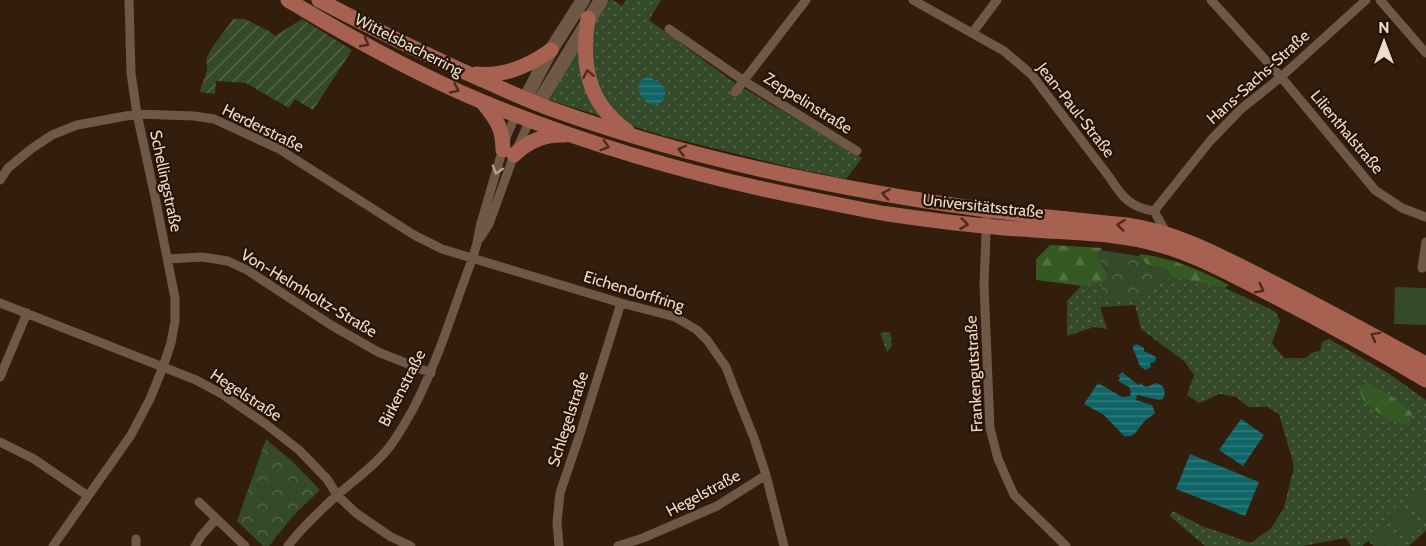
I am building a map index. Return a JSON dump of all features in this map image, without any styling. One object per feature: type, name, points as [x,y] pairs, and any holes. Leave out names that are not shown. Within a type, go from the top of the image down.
[{"type":"main road","name":"Wittelsbacherring","points":[[288,0],[396,60],[482,101],[523,117]]},
{"type":"main road","name":"Wittelsbacherring","points":[[320,0],[403,44],[532,101]]},
{"type":"main road","points":[[532,101],[551,50],[584,0]]},
{"type":"main road","points":[[523,117],[601,0]]},
{"type":"main road","points":[[588,18],[585,62],[590,83],[600,103],[616,123],[634,136]]},
{"type":"main road","points":[[468,74],[501,74],[536,61],[551,50]]},
{"type":"main road","points":[[482,101],[500,126],[508,152],[547,136],[573,136]]},
{"type":"main road","name":"Universitätsstraße","points":[[532,101],[678,149],[784,174],[882,194],[987,210],[1127,225],[1167,234],[1210,251],[1312,301],[1426,364]]},
{"type":"main road","name":"Universitätsstraße","points":[[523,117],[573,136],[674,167],[770,191],[885,214],[986,227],[1133,239],[1158,244],[1206,262],[1310,315],[1384,355],[1426,381]]},
{"type":"street","name":"Schellingstraße","points":[[54,546],[131,435],[150,399],[171,343],[175,298],[136,114],[131,73],[129,0]]},
{"type":"street","name":"Zeppelinstraße","points":[[735,92],[806,0]]},
{"type":"street","name":"Jean-Paul-Straße","points":[[913,0],[1004,51],[1032,75],[1110,178],[1120,195],[1144,210],[1154,211]]},
{"type":"street","points":[[973,33],[997,0]]},
{"type":"street","name":"Lilienthalstraße","points":[[1211,0],[1281,77],[1375,190],[1402,207],[1426,217]]},
{"type":"street","name":"Hans-Sachs-Straße","points":[[1154,211],[1210,141],[1241,109],[1281,77],[1366,0]]},
{"type":"street","points":[[1380,0],[1426,52]]},
{"type":"street","name":"Zeppelinstraße","points":[[669,28],[744,81],[857,151]]},
{"type":"street","name":"Herderstraße","points":[[0,180],[8,168],[31,149],[52,135],[77,125],[136,114],[214,119],[279,149],[414,235],[442,249],[473,257]]},
{"type":"street","name":"Birkenstraße","points":[[508,152],[510,127],[523,117]]},
{"type":"street","name":"Birkenstraße","points":[[288,546],[301,529],[365,472],[388,448],[405,423],[431,373],[473,257],[481,223],[523,117]]},
{"type":"street","name":"Frankengutstraße","points":[[987,210],[984,285],[990,428],[998,459],[1014,495],[1066,546]]},
{"type":"street","points":[[1154,211],[1167,234]]},
{"type":"street","points":[[1422,268],[1426,242]]},
{"type":"street","name":"Von-Helmholtz-Straße","points":[[168,260],[202,257],[228,261],[247,270],[331,325],[378,352],[431,373]]},
{"type":"street","name":"Eichendorffring","points":[[473,257],[621,303],[675,317],[698,330],[726,367],[766,475],[784,546]]},
{"type":"street","name":"Hegelstraße","points":[[0,303],[196,380],[222,394],[299,450],[327,479],[337,495],[356,513],[391,537],[411,546]]},
{"type":"street","name":"Schlegelstraße","points":[[559,546],[557,523],[560,493],[621,303]]},
{"type":"street","points":[[0,377],[27,313]]},
{"type":"street","points":[[0,442],[34,459],[88,496]]},
{"type":"street","name":"Hegelstraße","points":[[618,546],[644,542],[717,506],[766,475]]},
{"type":"street","points":[[199,502],[245,546]]},
{"type":"street","points":[[195,546],[216,519]]},
{"type":"green space","points":[[609,0],[622,6],[626,0],[661,0],[649,20],[735,83],[862,158],[846,179],[664,136],[549,100],[596,17]]},
{"type":"green space","points":[[233,19],[245,19],[275,36],[302,19],[352,50],[313,110],[295,99],[289,108],[246,83],[216,81],[215,94],[200,92],[206,72],[206,60]]},
{"type":"green space","points":[[1050,245],[1102,248],[1097,257],[1109,275],[1102,283],[1083,286],[1036,280],[1036,259]]},
{"type":"green space","points":[[1100,250],[1139,256],[1146,264],[1167,270],[1171,277],[1131,302],[1101,301],[1102,283],[1109,274],[1097,257]]},
{"type":"green space","points":[[1140,254],[1186,265],[1229,285],[1225,288],[1171,277],[1167,270],[1146,264],[1139,256]]},
{"type":"green space","points":[[1171,277],[1225,288],[1276,312],[1280,321],[1272,343],[1284,358],[1306,358],[1311,353],[1320,351],[1322,342],[1329,339],[1388,373],[1426,400],[1426,495],[1418,487],[1406,498],[1426,521],[1426,531],[1409,546],[1396,546],[1399,543],[1374,535],[1385,546],[1374,546],[1368,541],[1362,546],[1351,546],[1346,538],[1303,546],[1205,546],[1170,516],[1173,511],[1202,526],[1251,543],[1271,528],[1284,508],[1294,466],[1279,414],[1267,407],[1249,407],[1236,397],[1220,394],[1199,403],[1187,395],[1194,375],[1184,361],[1141,329],[1135,305],[1100,307],[1107,329],[1094,327],[1067,336],[1067,301],[1081,286],[1102,283],[1101,301],[1131,302]]},
{"type":"green space","points":[[1395,287],[1426,288],[1426,325],[1394,324]]},
{"type":"green space","points":[[890,332],[892,346],[887,352],[880,333]]},
{"type":"green space","points":[[1367,383],[1391,396],[1412,413],[1409,425],[1389,420],[1365,403],[1358,388]]},
{"type":"green space","points":[[266,439],[320,490],[293,516],[269,546],[263,546],[237,521]]},
{"type":"green space","points":[[1418,486],[1426,495],[1426,521],[1406,498]]},
{"type":"green space","points":[[1399,504],[1421,528],[1407,539],[1386,516]]},
{"type":"green space","points":[[1383,526],[1399,543],[1396,546],[1385,546],[1374,535]]},
{"type":"water","points":[[646,77],[654,79],[664,88],[665,96],[658,104],[648,102],[640,94],[641,82]]},
{"type":"water","points":[[1137,344],[1144,348],[1144,351],[1156,357],[1155,362],[1150,363],[1151,367],[1145,370],[1140,366],[1133,348]]},
{"type":"water","points":[[1122,372],[1138,385],[1141,383],[1147,387],[1157,383],[1165,392],[1163,399],[1159,400],[1137,395],[1136,400],[1152,405],[1155,413],[1131,436],[1124,436],[1104,415],[1084,404],[1098,383],[1122,397],[1130,396],[1129,387],[1118,381],[1120,378],[1118,376]]},
{"type":"water","points":[[1241,419],[1264,435],[1243,466],[1219,450]]},
{"type":"water","points":[[1190,454],[1259,482],[1245,516],[1176,489]]}]
